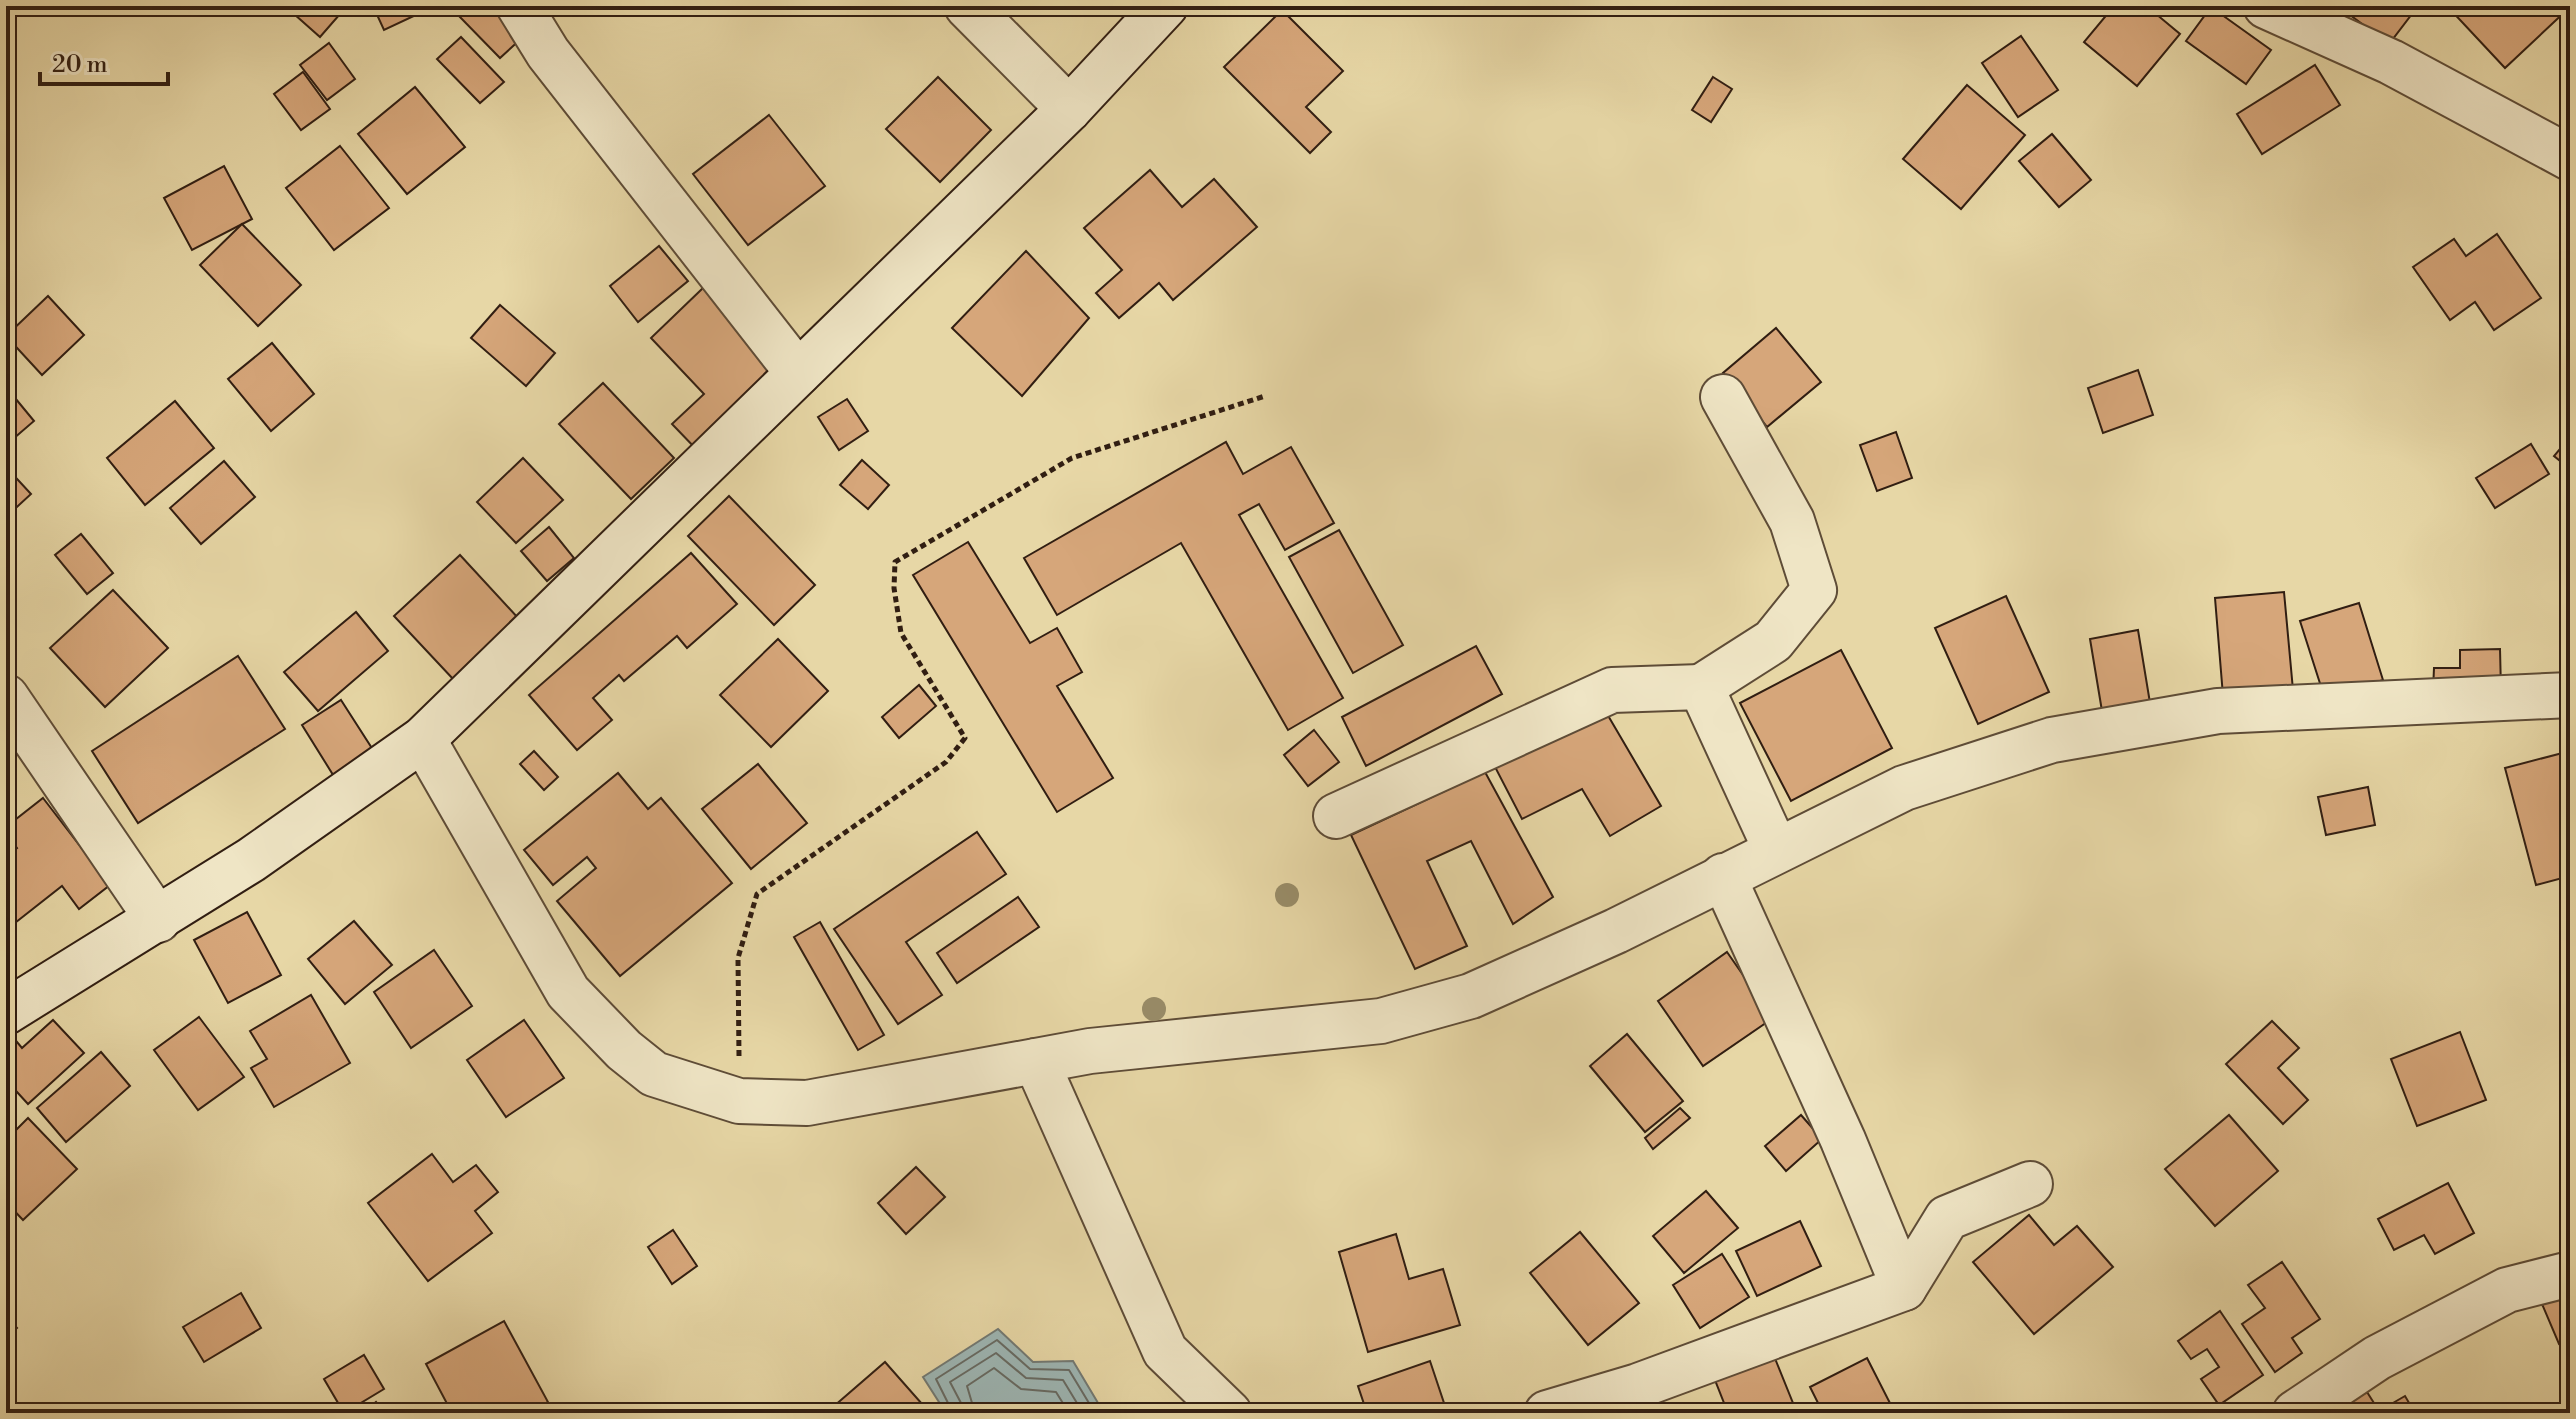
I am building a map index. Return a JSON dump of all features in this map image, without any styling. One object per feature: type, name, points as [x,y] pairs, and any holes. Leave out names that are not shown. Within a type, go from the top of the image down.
[{"type":"street","points":[[519,6],[548,53],[798,373]]},
{"type":"street","points":[[967,6],[1069,109]]},
{"type":"street","points":[[6,1012],[251,860],[423,739],[1069,109],[1165,6]]},
{"type":"street","points":[[2266,6],[2391,62],[2570,158]]},
{"type":"street","points":[[1336,816],[1612,690],[1701,687],[1773,641],[1814,590],[1792,521],[1723,397]]},
{"type":"street","points":[[1701,687],[1776,850]]},
{"type":"street","points":[[423,739],[568,992],[624,1050],[654,1074],[739,1101],[807,1103],[1090,1051],[1381,1021],[1471,996],[1616,931],[1904,788],[2052,740],[2218,711],[2570,695]]},
{"type":"street","points":[[6,697],[158,920]]},
{"type":"street","points":[[1723,876],[1843,1140],[1904,1288]]},
{"type":"street","points":[[1036,1061],[1165,1351],[1229,1413]]},
{"type":"street","points":[[1547,1413],[1638,1386],[1904,1288],[1947,1218],[2030,1184]]},
{"type":"street","points":[[2295,1413],[2377,1358],[2507,1290],[2570,1274]]},
{"type":"path","points":[[739,1101],[738,958],[757,894],[946,762],[965,738],[901,633],[894,588],[895,562],[1072,458],[1265,396]]},
{"type":"water","points":[[998,1329],[1033,1362],[1073,1361],[1104,1413],[946,1413],[923,1377]]},
{"type":"building","points":[[285,6],[347,6],[320,37]]},
{"type":"building","points":[[373,6],[435,6],[384,30]]},
{"type":"building","points":[[465,6],[493,6],[523,37],[500,58],[457,14]]},
{"type":"building","points":[[2114,6],[2163,6],[2156,14],[2180,34],[2137,86],[2084,42]]},
{"type":"building","points":[[2338,6],[2418,6],[2389,44]]},
{"type":"building","points":[[2447,6],[2570,6],[2570,7],[2505,68]]},
{"type":"building","points":[[2211,7],[2271,50],[2246,84],[2186,41]]},
{"type":"building","points":[[1282,10],[1343,71],[1306,107],[1331,132],[1310,153],[1224,67]]},
{"type":"building","points":[[2021,36],[2058,90],[2018,117],[1982,63]]},
{"type":"building","points":[[461,37],[504,82],[480,103],[437,59]]},
{"type":"building","points":[[329,43],[355,79],[327,100],[300,65]]},
{"type":"building","points":[[2315,65],[2340,105],[2262,154],[2237,114]]},
{"type":"building","points":[[303,72],[330,109],[301,130],[274,94]]},
{"type":"building","points":[[938,77],[991,130],[940,182],[886,129]]},
{"type":"building","points":[[1713,77],[1732,89],[1711,122],[1692,110]]},
{"type":"building","points":[[1967,85],[2025,135],[1961,209],[1903,159]]},
{"type":"building","points":[[415,87],[465,147],[407,194],[358,134]]},
{"type":"building","points":[[769,115],[825,186],[748,245],[693,174]]},
{"type":"building","points":[[2052,134],[2091,180],[2059,207],[2019,161]]},
{"type":"building","points":[[340,146],[389,208],[334,250],[286,188]]},
{"type":"building","points":[[224,166],[252,219],[192,250],[164,198]]},
{"type":"building","points":[[1150,170],[1182,207],[1214,179],[1257,227],[1173,300],[1159,283],[1119,318],[1096,293],[1122,270],[1084,228]]},
{"type":"building","points":[[242,224],[301,285],[258,326],[200,265]]},
{"type":"building","points":[[2497,234],[2541,298],[2494,330],[2475,302],[2450,320],[2413,267],[2454,239],[2466,256]]},
{"type":"building","points":[[659,246],[688,281],[638,322],[610,286]]},
{"type":"building","points":[[1026,251],[1089,318],[1022,396],[952,328]]},
{"type":"building","points":[[703,288],[783,373],[699,452],[672,424],[704,394],[651,338]]},
{"type":"building","points":[[48,296],[84,335],[42,375],[6,336]]},
{"type":"building","points":[[500,305],[555,353],[526,386],[471,338]]},
{"type":"building","points":[[1776,328],[1821,382],[1767,427],[1723,373]]},
{"type":"building","points":[[272,343],[314,394],[271,431],[228,379]]},
{"type":"building","points":[[2138,370],[2153,415],[2103,433],[2088,388]]},
{"type":"building","points":[[603,383],[674,458],[631,499],[559,424]]},
{"type":"building","points":[[6,387],[34,421],[6,445]]},
{"type":"building","points":[[847,399],[868,431],[839,450],[818,417]]},
{"type":"building","points":[[175,401],[214,448],[145,505],[107,458]]},
{"type":"building","points":[[1896,432],[1912,478],[1877,491],[1860,445]]},
{"type":"building","points":[[2570,437],[2570,469],[2554,456]]},
{"type":"building","points":[[1226,442],[1243,474],[1291,447],[1334,523],[1285,550],[1259,504],[1239,515],[1343,698],[1288,730],[1181,543],[1057,615],[1024,558]]},
{"type":"building","points":[[2531,444],[2549,474],[2495,508],[2476,478]]},
{"type":"building","points":[[523,458],[563,500],[516,543],[477,502]]},
{"type":"building","points":[[862,460],[889,485],[868,509],[840,485]]},
{"type":"building","points":[[224,461],[255,497],[201,544],[170,508]]},
{"type":"building","points":[[6,467],[31,494],[6,517]]},
{"type":"building","points":[[729,496],[815,585],[774,625],[688,536]]},
{"type":"building","points":[[549,527],[574,558],[547,581],[521,551]]},
{"type":"building","points":[[1339,530],[1403,645],[1353,673],[1289,557]]},
{"type":"building","points":[[81,534],[113,573],[87,594],[55,555]]},
{"type":"building","points":[[968,542],[1030,643],[1057,628],[1082,672],[1057,686],[1113,778],[1057,812],[913,575]]},
{"type":"building","points":[[691,553],[737,604],[687,648],[677,636],[624,681],[619,675],[593,698],[612,720],[577,750],[529,695]]},
{"type":"building","points":[[460,555],[519,619],[454,680],[394,616]]},
{"type":"building","points":[[113,590],[168,648],[105,707],[50,648]]},
{"type":"building","points":[[2284,592],[2293,690],[2223,696],[2215,598]]},
{"type":"building","points":[[2006,596],[2049,692],[1978,724],[1935,628]]},
{"type":"building","points":[[2359,603],[2383,680],[2325,699],[2300,621]]},
{"type":"building","points":[[356,612],[388,651],[318,711],[284,672]]},
{"type":"building","points":[[2138,630],[2151,709],[2103,717],[2090,639]]},
{"type":"building","points":[[778,639],[828,691],[771,747],[720,695]]},
{"type":"building","points":[[1476,646],[1502,694],[1366,766],[1342,717]]},
{"type":"building","points":[[2500,649],[2501,690],[2433,691],[2434,668],[2460,668],[2460,650]]},
{"type":"building","points":[[1841,650],[1892,748],[1791,801],[1740,703]]},
{"type":"building","points":[[238,656],[285,729],[138,823],[92,751]]},
{"type":"building","points":[[919,685],[936,706],[899,738],[882,717]]},
{"type":"building","points":[[341,700],[375,753],[335,778],[302,725]]},
{"type":"building","points":[[1603,707],[1661,806],[1610,836],[1582,789],[1522,819],[1494,765]]},
{"type":"building","points":[[1314,730],[1339,762],[1308,786],[1284,755]]},
{"type":"building","points":[[534,751],[558,777],[544,790],[520,764]]},
{"type":"building","points":[[2570,751],[2570,876],[2536,885],[2505,768]]},
{"type":"building","points":[[758,764],[807,823],[751,869],[702,809]]},
{"type":"building","points":[[1485,772],[1553,897],[1513,924],[1471,841],[1427,861],[1467,946],[1415,969],[1351,835]]},
{"type":"building","points":[[618,773],[648,809],[661,798],[732,883],[620,976],[557,901],[596,868],[587,857],[553,885],[524,850]]},
{"type":"building","points":[[2368,787],[2375,825],[2326,835],[2318,797]]},
{"type":"building","points":[[43,798],[110,885],[79,909],[62,886],[6,930],[6,857],[17,848],[6,833],[6,827]]},
{"type":"building","points":[[977,832],[1006,874],[906,942],[942,995],[898,1024],[834,929]]},
{"type":"building","points":[[1018,897],[1039,927],[957,983],[937,953]]},
{"type":"building","points":[[247,912],[281,975],[228,1003],[194,940]]},
{"type":"building","points":[[354,921],[392,965],[345,1004],[308,959]]},
{"type":"building","points":[[820,922],[884,1035],[858,1050],[794,937]]},
{"type":"building","points":[[434,950],[472,1006],[411,1048],[374,992]]},
{"type":"building","points":[[1727,952],[1773,1018],[1703,1066],[1658,1001]]},
{"type":"building","points":[[311,995],[350,1063],[274,1107],[251,1068],[267,1059],[250,1031]]},
{"type":"building","points":[[199,1017],[244,1077],[198,1110],[154,1050]]},
{"type":"building","points":[[53,1020],[84,1053],[28,1104],[6,1080],[6,1042],[12,1036],[22,1048]]},
{"type":"building","points":[[524,1020],[564,1078],[506,1117],[467,1060]]},
{"type":"building","points":[[2272,1021],[2299,1048],[2278,1068],[2308,1100],[2283,1124],[2226,1064]]},
{"type":"building","points":[[2460,1032],[2486,1100],[2417,1126],[2391,1059]]},
{"type":"building","points":[[1627,1034],[1683,1101],[1645,1132],[1590,1066]]},
{"type":"building","points":[[101,1052],[130,1086],[66,1142],[37,1108]]},
{"type":"building","points":[[1680,1108],[1690,1118],[1653,1149],[1645,1138]]},
{"type":"building","points":[[1801,1115],[1822,1139],[1786,1171],[1765,1146]]},
{"type":"building","points":[[2229,1115],[2278,1171],[2215,1226],[2165,1169]]},
{"type":"building","points":[[28,1118],[77,1169],[23,1220],[6,1202],[6,1140]]},
{"type":"building","points":[[432,1154],[453,1182],[476,1165],[498,1192],[475,1211],[492,1233],[428,1281],[368,1203]]},
{"type":"building","points":[[916,1167],[945,1197],[906,1234],[878,1203]]},
{"type":"building","points":[[2448,1183],[2474,1233],[2435,1254],[2424,1235],[2394,1250],[2378,1219]]},
{"type":"building","points":[[1706,1191],[1738,1228],[1684,1273],[1653,1236]]},
{"type":"building","points":[[2029,1215],[2054,1245],[2077,1226],[2113,1267],[2034,1334],[1973,1262]]},
{"type":"building","points":[[1800,1221],[1821,1266],[1757,1296],[1736,1251]]},
{"type":"building","points":[[673,1230],[697,1266],[672,1284],[648,1247]]},
{"type":"building","points":[[1580,1232],[1639,1303],[1588,1345],[1530,1273]]},
{"type":"building","points":[[1396,1234],[1409,1279],[1443,1269],[1460,1325],[1368,1352],[1339,1252]]},
{"type":"building","points":[[2570,1253],[2570,1339],[2559,1344],[2528,1271]]},
{"type":"building","points":[[1722,1254],[1749,1297],[1700,1328],[1673,1285]]},
{"type":"building","points":[[2282,1262],[2320,1319],[2292,1338],[2302,1353],[2275,1372],[2242,1324],[2265,1308],[2248,1285]]},
{"type":"building","points":[[241,1293],[261,1328],[204,1362],[183,1327]]},
{"type":"building","points":[[2220,1311],[2263,1375],[2219,1405],[2201,1379],[2219,1367],[2207,1349],[2191,1359],[2178,1341]]},
{"type":"building","points":[[6,1316],[17,1328],[6,1338]]},
{"type":"building","points":[[504,1321],[548,1402],[528,1413],[452,1413],[426,1364]]},
{"type":"building","points":[[1772,1351],[1797,1413],[1728,1413],[1713,1375]]},
{"type":"building","points":[[364,1355],[384,1389],[344,1413],[324,1379]]},
{"type":"building","points":[[1867,1358],[1895,1413],[1823,1413],[1810,1387]]},
{"type":"building","points":[[1430,1361],[1446,1409],[1436,1413],[1367,1413],[1358,1386]]},
{"type":"building","points":[[885,1362],[930,1413],[826,1413]]},
{"type":"building","points":[[1645,1392],[1661,1413],[1619,1413]]},
{"type":"building","points":[[2367,1392],[2379,1411],[2405,1396],[2415,1413],[2349,1413],[2345,1406]]},
{"type":"building","points":[[376,1402],[385,1413],[363,1413]]}]
